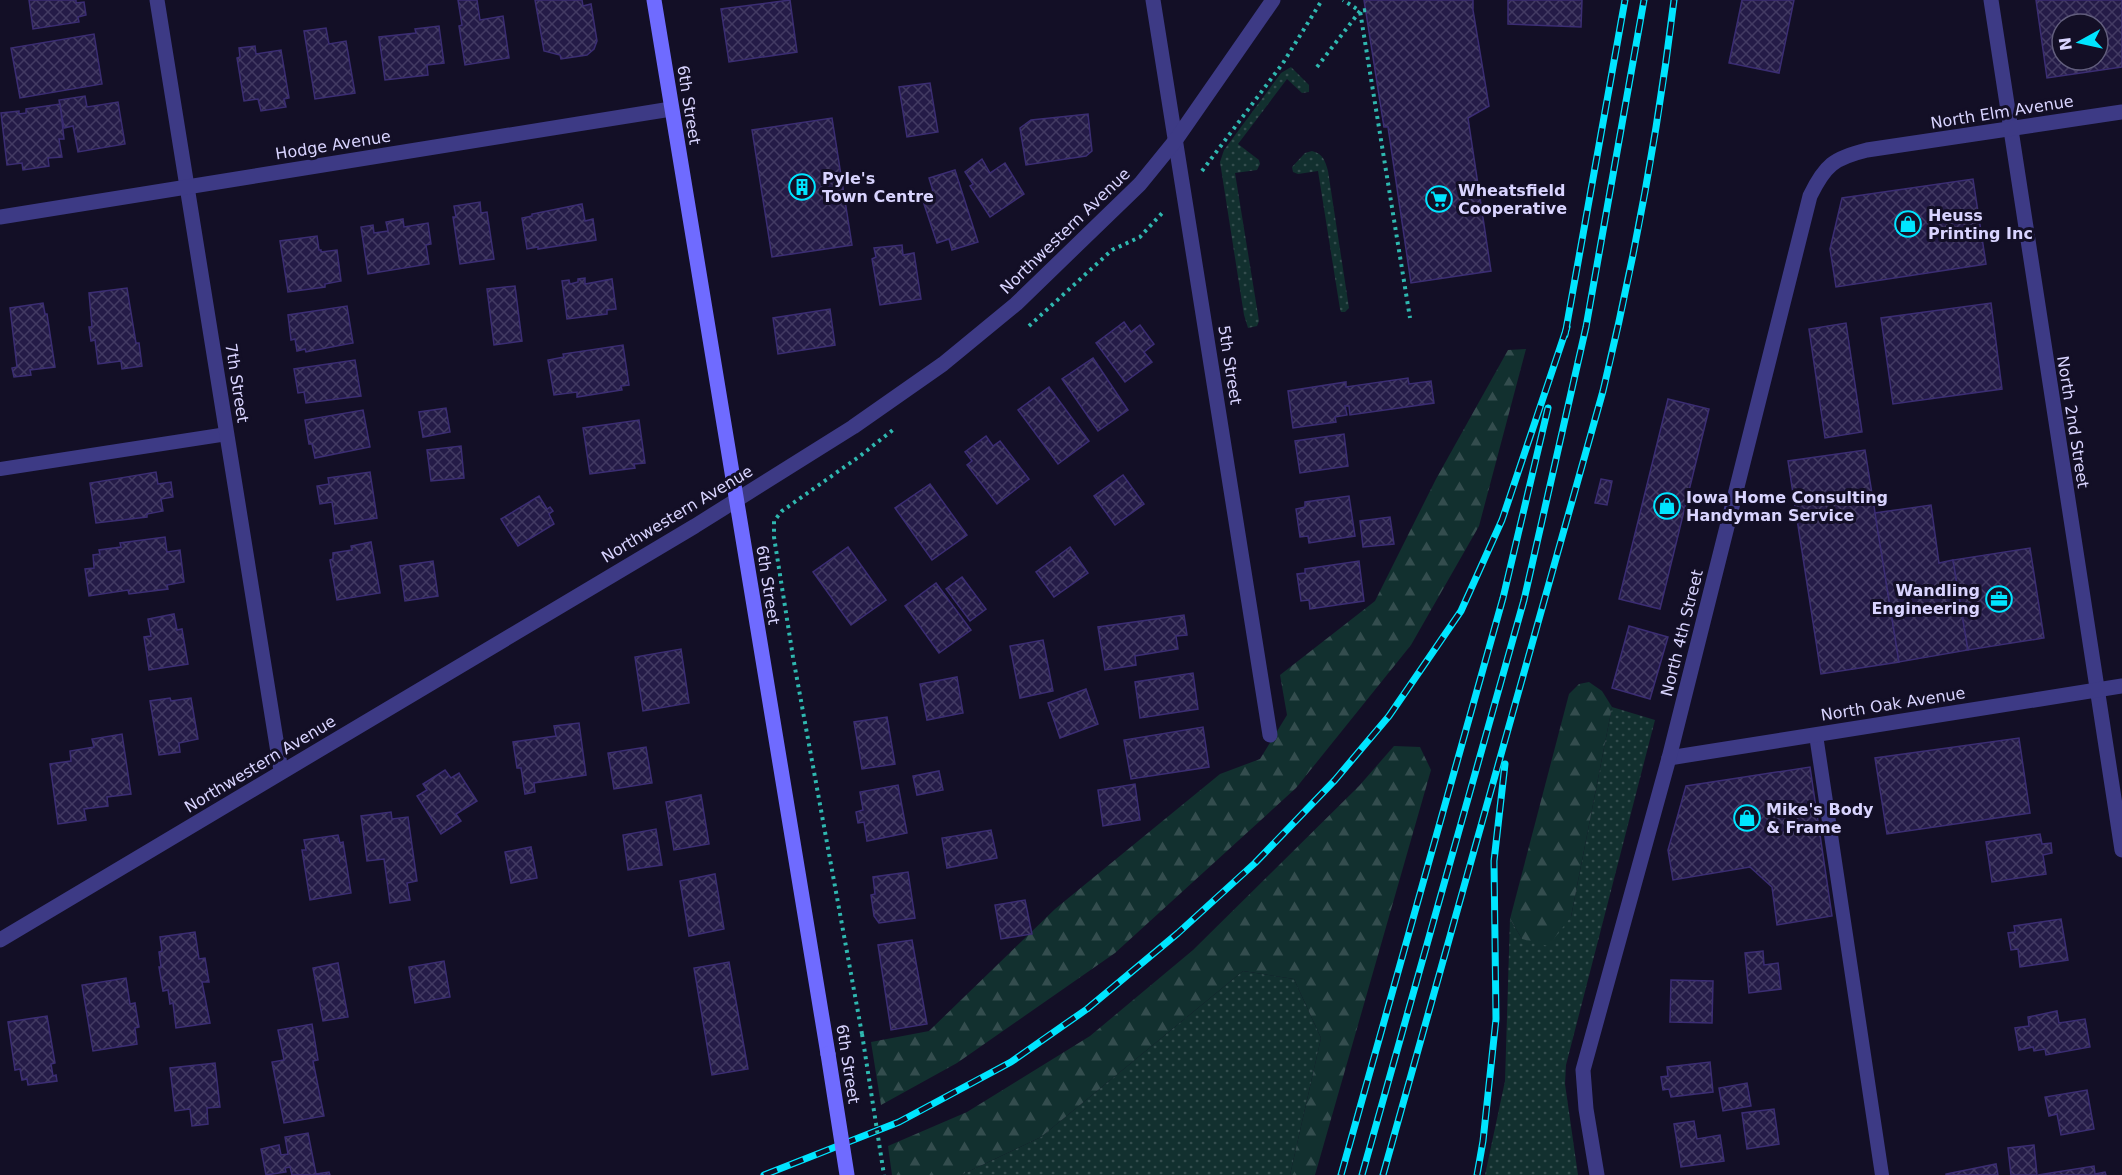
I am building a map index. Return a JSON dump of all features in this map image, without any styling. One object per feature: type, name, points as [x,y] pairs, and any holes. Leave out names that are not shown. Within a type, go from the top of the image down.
[{"type":"main road","name":"6th Street","points":[[654,0],[847,1175]]},
{"type":"street","name":"7th Street","points":[[157,0],[281,771]]},
{"type":"street","name":"5th Street","points":[[1153,0],[1270,735]]},
{"type":"street","name":"Northwestern Avenue","points":[[0,940],[736,500],[853,427],[943,364],[1016,304],[1140,184],[1176,141],[1273,0]]},
{"type":"street","name":"North 2nd Street","points":[[1991,0],[2122,850]]},
{"type":"street","name":"Hodge Avenue","points":[[0,217],[671,109]]},
{"type":"street","name":"North Elm Avenue","points":[[1888,148],[2122,112]]},
{"type":"street","name":"North 4th Street","points":[[1597,1175],[1586,1109],[1583,1070],[1669,758],[1810,196],[1824,172],[1844,156],[1888,148]]},
{"type":"street","name":"North Oak Avenue","points":[[1669,758],[2122,686]]},
{"type":"lane","points":[[0,469],[227,434]]},
{"type":"lane","points":[[1816,735],[1882,1175]]},
{"type":"path","points":[[1201,172],[1283,63],[1322,0]]},
{"type":"path","points":[[1343,0],[1360,10],[1366,10]]},
{"type":"path","points":[[1317,67],[1360,10]]},
{"type":"path","points":[[1360,10],[1410,318]]},
{"type":"path","points":[[774,521],[776,550],[793,657],[862,1034],[884,1175]]},
{"type":"green space","points":[[1291,67],[1309,85],[1309,92],[1302,93],[1287,79],[1238,144],[1259,160],[1260,164],[1257,170],[1235,173],[1259,321],[1257,326],[1248,328],[1220,162],[1224,150],[1281,73]]},
{"type":"green space","points":[[1312,151],[1323,158],[1328,171],[1349,308],[1345,312],[1341,312],[1340,309],[1318,171],[1298,174],[1293,172],[1292,167],[1305,153]]},
{"type":"green space","points":[[1526,349],[1479,526],[1411,645],[1296,788],[1115,953],[957,1063],[881,1105],[871,1042],[929,1031],[1055,909],[1220,774],[1260,759],[1287,715],[1280,675],[1375,601],[1436,479],[1508,350]]},
{"type":"green space","points":[[1589,682],[1602,691],[1612,707],[1571,917],[1548,946],[1522,939],[1510,919],[1569,694],[1579,684]]},
{"type":"green space","points":[[1612,707],[1655,720],[1566,1065],[1565,1084],[1578,1175],[1485,1175],[1505,1081],[1510,919],[1522,939],[1571,917]]},
{"type":"green space","points":[[1394,746],[1420,747],[1431,770],[1315,1175],[1290,1175],[1321,1038],[1294,979],[1243,971],[1041,1137],[961,1175],[892,1175],[888,1146],[967,1112],[1090,1036],[1193,950],[1359,786]]},
{"type":"green space","points":[[1243,971],[1294,979],[1321,1038],[1290,1175],[961,1175],[1041,1137]]},
{"type":"building","points":[[29,0],[84,2],[86,15],[78,17],[79,22],[33,29]]},
{"type":"building","points":[[458,0],[477,0],[480,20],[503,16],[509,58],[465,65]]},
{"type":"building","points":[[535,0],[582,0],[583,6],[591,4],[597,41],[594,49],[587,55],[561,59],[560,55],[544,51]]},
{"type":"building","points":[[790,0],[797,52],[729,62],[721,9]]},
{"type":"building","name":"Wheatsfield Cooperative","points":[[1364,0],[1473,0],[1489,106],[1468,118],[1491,271],[1411,283],[1388,127],[1384,127]]},
{"type":"building","points":[[1508,0],[1582,0],[1581,27],[1508,24]]},
{"type":"building","points":[[1742,0],[1794,0],[1779,73],[1729,63]]},
{"type":"building","points":[[2036,0],[2122,0],[2122,67],[2110,69],[2110,12],[2050,12],[2050,72],[2088,72],[2047,78]]},
{"type":"building","points":[[439,26],[444,63],[427,65],[428,75],[385,80],[379,37],[416,33],[415,29]]},
{"type":"building","points":[[326,28],[329,44],[346,41],[355,93],[315,99],[304,31]]},
{"type":"building","points":[[94,34],[102,84],[20,98],[11,48]]},
{"type":"building","points":[[255,46],[256,54],[281,50],[289,98],[284,99],[286,107],[261,111],[258,99],[244,101],[237,58],[240,57],[239,48]]},
{"type":"building","points":[[930,83],[938,132],[907,137],[899,87]]},
{"type":"building","points":[[85,96],[87,107],[118,102],[125,144],[78,152],[73,126],[64,128],[59,100]]},
{"type":"building","points":[[60,104],[64,139],[59,139],[62,157],[48,158],[49,166],[23,170],[22,163],[7,165],[1,113],[19,111],[19,114],[26,113],[26,109]]},
{"type":"building","points":[[1088,114],[1092,151],[1086,156],[1026,165],[1020,128],[1031,120]]},
{"type":"building","name":"Pyle's Town Centre","points":[[832,118],[852,245],[772,257],[752,130]]},
{"type":"building","points":[[982,159],[990,173],[1005,163],[1024,194],[990,217],[970,186],[973,184],[965,172]]},
{"type":"building","points":[[955,170],[978,242],[952,250],[949,239],[937,243],[921,195],[933,191],[929,178]]},
{"type":"building","name":"Heuss Printing Inc","points":[[1973,179],[1986,264],[1836,287],[1830,249],[1842,198]]},
{"type":"building","points":[[480,202],[481,213],[487,212],[494,259],[460,264],[453,217],[456,217],[454,206]]},
{"type":"building","points":[[582,204],[585,221],[593,219],[596,240],[527,249],[522,218]]},
{"type":"building","points":[[403,219],[404,227],[428,223],[431,244],[426,245],[429,264],[368,274],[361,227],[373,225],[374,233],[388,231],[386,222]]},
{"type":"building","points":[[317,236],[321,252],[337,250],[341,281],[325,284],[325,287],[288,292],[280,241]]},
{"type":"building","points":[[902,245],[903,255],[914,253],[921,299],[880,305],[872,259],[876,257],[874,248]]},
{"type":"building","points":[[585,278],[585,284],[612,279],[616,309],[607,310],[607,314],[567,319],[562,281],[569,280],[570,284]]},
{"type":"building","points":[[515,286],[522,341],[494,345],[487,289]]},
{"type":"building","points":[[127,288],[142,366],[122,369],[121,361],[98,364],[95,340],[91,341],[89,327],[92,327],[89,293]]},
{"type":"building","points":[[43,303],[45,314],[47,314],[55,367],[30,370],[31,375],[14,377],[12,368],[17,367],[10,308]]},
{"type":"building","points":[[1991,303],[2002,389],[1893,404],[1881,318]]},
{"type":"building","points":[[347,306],[353,343],[306,352],[305,349],[297,351],[295,339],[291,340],[288,315]]},
{"type":"building","points":[[830,309],[835,345],[778,354],[773,318]]},
{"type":"building","points":[[1124,322],[1131,332],[1140,325],[1154,344],[1144,352],[1152,362],[1125,382],[1096,343]]},
{"type":"building","points":[[1846,323],[1862,432],[1825,438],[1809,329]]},
{"type":"building","points":[[623,345],[629,385],[621,386],[622,390],[577,397],[577,392],[554,395],[548,360],[564,357],[563,354]]},
{"type":"building","points":[[1093,358],[1128,410],[1098,431],[1062,379]]},
{"type":"building","points":[[355,360],[361,396],[306,403],[304,392],[298,393],[294,369]]},
{"type":"building","points":[[1408,378],[1409,384],[1431,381],[1434,403],[1350,415],[1349,406],[1345,406],[1347,415],[1335,417],[1336,422],[1293,428],[1288,391],[1346,382],[1346,387]]},
{"type":"building","points":[[1049,387],[1089,441],[1058,464],[1018,410]]},
{"type":"building","points":[[1668,399],[1709,409],[1660,609],[1619,599]]},
{"type":"building","points":[[446,408],[450,432],[423,437],[419,412]]},
{"type":"building","points":[[363,410],[370,447],[315,458],[312,444],[309,444],[305,420]]},
{"type":"building","points":[[639,420],[645,463],[634,464],[635,468],[590,474],[583,428]]},
{"type":"building","points":[[1344,434],[1348,466],[1300,473],[1295,441]]},
{"type":"building","points":[[986,436],[993,446],[1000,441],[1029,479],[997,504],[967,465],[972,461],[965,452]]},
{"type":"building","points":[[461,446],[464,478],[431,481],[427,450]]},
{"type":"building","points":[[1865,450],[1899,662],[1821,674],[1788,461]]},
{"type":"building","points":[[156,472],[158,484],[171,482],[173,497],[161,499],[163,511],[147,514],[147,517],[96,523],[90,483]]},
{"type":"building","points":[[370,472],[377,518],[335,524],[332,502],[320,504],[317,486],[329,484],[328,478]]},
{"type":"building","points":[[1123,475],[1144,504],[1115,525],[1094,496]]},
{"type":"building","points":[[1601,479],[1612,481],[1607,505],[1595,503]]},
{"type":"building","points":[[930,484],[967,535],[932,560],[895,508]]},
{"type":"building","points":[[539,496],[547,509],[550,507],[553,511],[549,514],[554,524],[518,546],[501,519]]},
{"type":"building","points":[[1349,496],[1355,536],[1309,543],[1308,536],[1300,537],[1296,509],[1305,507],[1305,502]]},
{"type":"building","points":[[1931,505],[1939,563],[1953,560],[1968,650],[1899,662],[1875,513]]},
{"type":"building","points":[[1390,517],[1394,544],[1363,547],[1360,521]]},
{"type":"building","points":[[165,537],[167,552],[180,550],[184,582],[167,585],[168,589],[129,594],[128,590],[89,596],[85,569],[94,568],[93,555],[100,554],[99,550],[121,547],[120,543]]},
{"type":"building","points":[[371,542],[380,593],[337,600],[330,560],[333,559],[333,553],[352,550],[351,546]]},
{"type":"building","points":[[848,547],[886,600],[851,625],[813,572]]},
{"type":"building","points":[[1070,547],[1088,573],[1054,597],[1036,572]]},
{"type":"building","name":"Wandling Engineering","points":[[2030,548],[2044,638],[1968,650],[1953,560]]},
{"type":"building","points":[[433,561],[438,596],[405,601],[400,566]]},
{"type":"building","points":[[1359,561],[1364,601],[1310,609],[1309,600],[1301,601],[1297,574],[1305,573],[1305,569]]},
{"type":"building","points":[[962,577],[986,609],[970,621],[946,589]]},
{"type":"building","points":[[936,583],[971,630],[939,653],[905,606]]},
{"type":"building","points":[[174,614],[177,630],[182,629],[188,664],[149,670],[144,637],[151,636],[148,619]]},
{"type":"building","points":[[1184,615],[1187,635],[1176,636],[1178,649],[1135,656],[1136,665],[1105,670],[1098,627]]},
{"type":"building","points":[[1629,626],[1668,637],[1650,699],[1612,688]]},
{"type":"building","points":[[1043,640],[1053,691],[1020,698],[1010,646]]},
{"type":"building","points":[[681,649],[689,703],[643,711],[635,657]]},
{"type":"building","points":[[1193,673],[1198,709],[1140,718],[1135,682]]},
{"type":"building","points":[[957,677],[963,713],[927,720],[920,684]]},
{"type":"building","points":[[1086,689],[1098,724],[1060,738],[1048,703]]},
{"type":"building","points":[[170,698],[171,701],[191,698],[198,739],[179,743],[180,752],[159,755],[150,701]]},
{"type":"building","points":[[887,717],[895,764],[862,769],[854,722]]},
{"type":"building","points":[[579,723],[586,775],[534,783],[535,792],[525,794],[521,768],[517,768],[513,742],[556,736],[554,726]]},
{"type":"building","points":[[1203,727],[1209,767],[1131,779],[1124,740]]},
{"type":"building","points":[[122,734],[131,794],[107,797],[108,806],[84,809],[86,820],[58,824],[50,764],[71,761],[70,751],[94,747],[92,739]]},
{"type":"building","points":[[2019,738],[2030,813],[1887,834],[1875,758]]},
{"type":"building","points":[[646,747],[652,783],[614,789],[608,753]]},
{"type":"building","name":"Mike's Body & Frame","points":[[1810,767],[1832,916],[1777,925],[1772,887],[1750,867],[1673,880],[1668,850],[1686,786]]},
{"type":"building","points":[[445,770],[451,778],[459,773],[477,801],[456,814],[461,821],[441,834],[417,796],[427,790],[423,784]]},
{"type":"building","points":[[939,771],[943,790],[917,795],[913,776]]},
{"type":"building","points":[[1135,784],[1140,820],[1103,826],[1098,790]]},
{"type":"building","points":[[898,785],[907,833],[867,841],[864,822],[858,823],[856,812],[863,810],[860,792]]},
{"type":"building","points":[[701,795],[709,844],[674,850],[666,802]]},
{"type":"building","points":[[391,812],[392,819],[408,817],[417,881],[407,883],[410,900],[390,903],[384,859],[367,861],[361,816]]},
{"type":"building","points":[[656,829],[662,865],[628,870],[623,835]]},
{"type":"building","points":[[991,830],[997,858],[947,868],[942,838]]},
{"type":"building","points":[[2040,834],[2042,844],[2051,843],[2052,853],[2043,855],[2046,874],[1992,882],[1986,842]]},
{"type":"building","points":[[338,835],[340,843],[343,842],[351,893],[310,900],[302,850],[306,850],[304,840]]},
{"type":"building","points":[[531,847],[537,878],[511,883],[505,852]]},
{"type":"building","points":[[908,872],[915,918],[879,923],[874,916],[871,895],[875,894],[873,877]]},
{"type":"building","points":[[715,874],[724,929],[689,936],[680,881]]},
{"type":"building","points":[[1025,900],[1032,934],[1001,939],[995,905]]},
{"type":"building","points":[[2061,919],[2068,960],[2020,967],[2018,949],[2011,950],[2008,933],[2015,932],[2014,926]]},
{"type":"building","points":[[195,932],[199,959],[205,958],[209,982],[202,982],[210,1023],[176,1028],[173,1003],[170,1004],[168,990],[163,991],[159,967],[161,967],[159,952],[162,951],[160,937]]},
{"type":"building","points":[[912,940],[927,1024],[891,1030],[878,945]]},
{"type":"building","points":[[1763,951],[1764,965],[1778,963],[1781,989],[1749,993],[1745,953]]},
{"type":"building","points":[[444,961],[450,997],[415,1003],[409,967]]},
{"type":"building","points":[[729,962],[748,1069],[712,1075],[694,968]]},
{"type":"building","points":[[338,963],[348,1017],[323,1021],[313,968]]},
{"type":"building","points":[[126,978],[130,1004],[135,1003],[139,1027],[135,1028],[137,1044],[93,1051],[82,985]]},
{"type":"building","points":[[1671,980],[1713,981],[1712,1023],[1670,1022]]},
{"type":"building","points":[[2057,1011],[2059,1023],[2085,1019],[2090,1047],[2046,1055],[2045,1049],[2034,1051],[2033,1047],[2019,1050],[2015,1028],[2029,1026],[2028,1017]]},
{"type":"building","points":[[47,1016],[55,1063],[51,1064],[53,1076],[56,1075],[57,1081],[28,1085],[27,1079],[22,1080],[20,1069],[15,1070],[8,1022]]},
{"type":"building","points":[[312,1024],[318,1060],[313,1061],[324,1116],[284,1123],[272,1062],[284,1060],[278,1030]]},
{"type":"building","points":[[1710,1062],[1713,1092],[1671,1097],[1669,1089],[1663,1090],[1661,1077],[1668,1076],[1667,1067]]},
{"type":"building","points":[[215,1063],[220,1107],[207,1108],[208,1124],[192,1126],[190,1109],[175,1111],[170,1068]]},
{"type":"building","points":[[1747,1083],[1751,1106],[1723,1111],[1719,1088]]},
{"type":"building","points":[[2087,1090],[2094,1129],[2061,1135],[2057,1114],[2049,1116],[2045,1097]]},
{"type":"building","points":[[1774,1109],[1779,1144],[1747,1149],[1742,1113]]},
{"type":"building","points":[[1694,1121],[1697,1139],[1720,1135],[1724,1161],[1681,1167],[1674,1124]]},
{"type":"building","points":[[308,1133],[316,1174],[329,1172],[330,1175],[292,1175],[290,1167],[285,1168],[286,1172],[266,1175],[261,1149],[279,1145],[281,1155],[288,1154],[285,1137]]},
{"type":"building","points":[[2034,1145],[2037,1175],[2011,1175],[2008,1148]]},
{"type":"building","points":[[1996,1164],[1998,1175],[1946,1175],[1946,1174]]},
{"type":"building","points":[[2094,1166],[2095,1174],[2105,1172],[2106,1175],[2038,1175]]},
{"type":"railway","points":[[1565,335],[1625,0]]},
{"type":"railway","points":[[1362,1175],[1524,600],[1586,327],[1644,0]]},
{"type":"railway","points":[[1383,1175],[1603,391],[1644,197],[1661,99],[1674,0]]},
{"type":"railway","points":[[764,1175],[899,1122],[1011,1062],[1087,1009],[1178,933],[1255,863],[1335,780],[1389,716],[1461,611],[1502,520],[1567,327]]},
{"type":"railway","points":[[1341,1175],[1503,598],[1548,408]]},
{"type":"railway","points":[[1477,1175],[1483,1141],[1496,1019],[1494,861],[1505,764]]},
{"type":"place","name":"Pyle's Town Centre","points":[[802,187]]},
{"type":"place","name":"Wheatsfield Cooperative","points":[[1439,199]]},
{"type":"place","name":"Heuss Printing Inc","points":[[1908,224]]},
{"type":"place","name":"Iowa Home Consulting Handyman Service","points":[[1667,506]]},
{"type":"place","name":"Wandling Engineering","points":[[1999,599]]},
{"type":"place","name":"Mike's Body & Frame","points":[[1747,818]]}]
